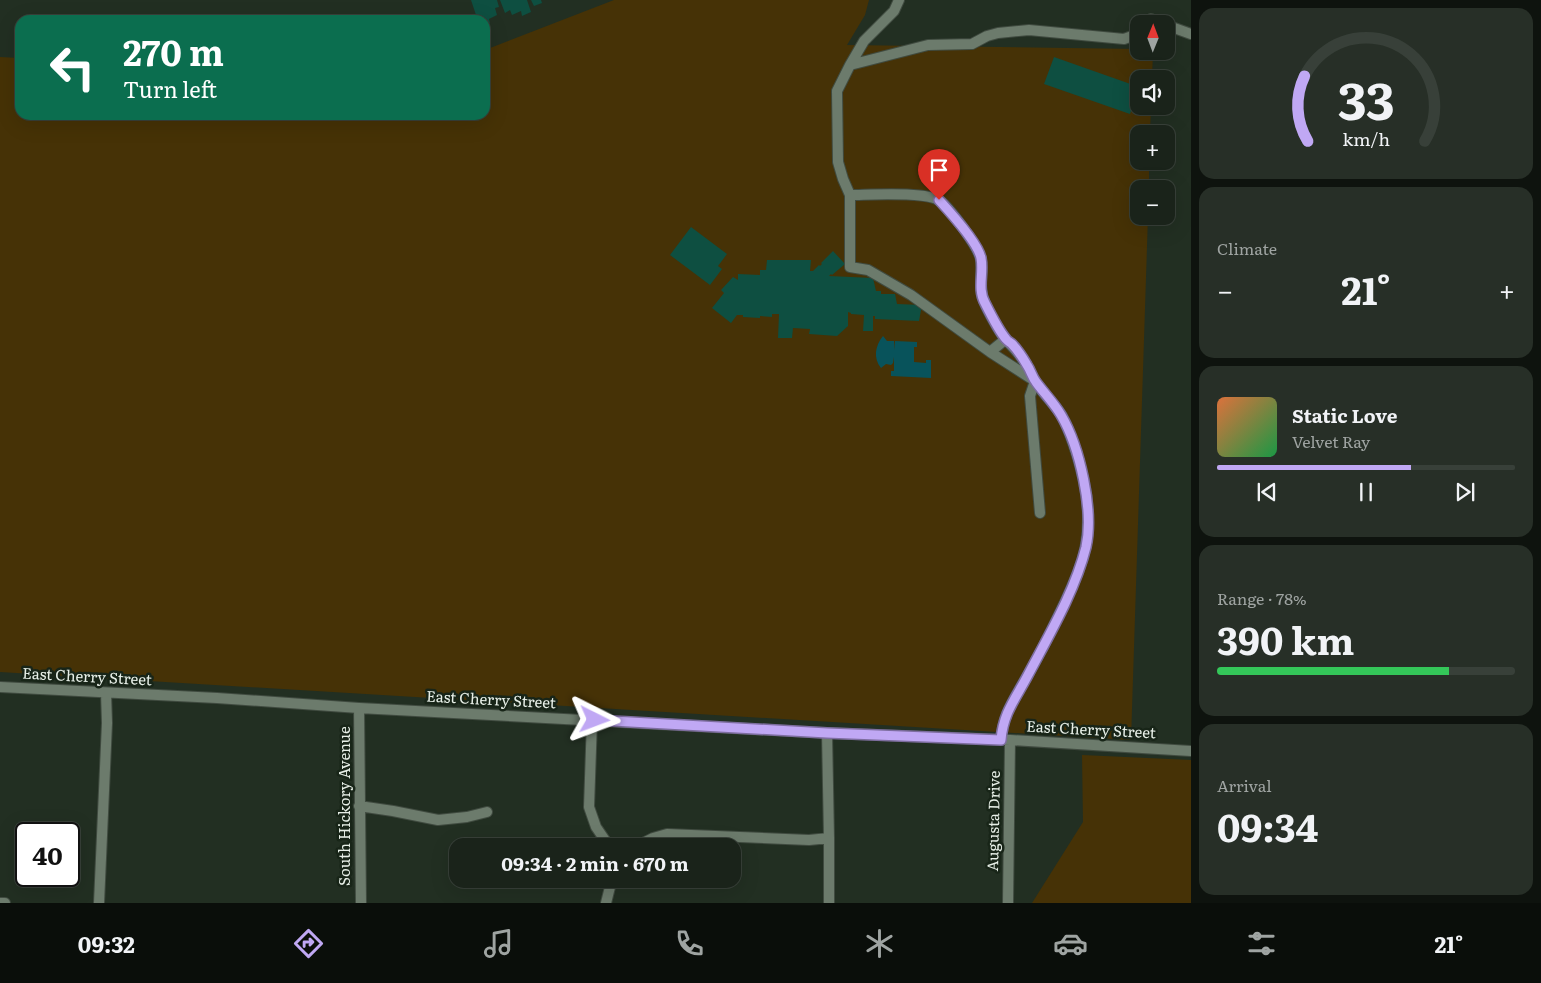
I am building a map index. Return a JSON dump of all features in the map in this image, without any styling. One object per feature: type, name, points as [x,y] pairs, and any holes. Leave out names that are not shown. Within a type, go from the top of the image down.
[{"type":"street","points":[[899,0],[894,11],[864,41],[837,91],[838,162],[850,196],[850,267],[868,270],[911,295],[990,352],[1035,380]]},
{"type":"street","points":[[1175,28],[1191,34]]},
{"type":"street","points":[[850,65],[928,45],[972,44],[987,36],[998,33],[1029,30],[1124,39],[1130,37]]},
{"type":"street","points":[[850,196],[925,196],[939,200],[954,215],[978,250],[981,259],[981,292],[984,301],[1006,339],[1012,344],[1035,380],[1030,396],[1040,513]]},
{"type":"street","points":[[990,352],[1006,339]]},
{"type":"street","name":"Augusta Drive","points":[[1008,903],[1006,740],[1002,726],[1011,704],[1053,627],[1075,580],[1086,546],[1088,529],[1086,491],[1073,444],[1062,417],[1035,380]]},
{"type":"street","name":"East Cherry Street","points":[[0,687],[217,698],[360,708],[1191,751]]},
{"type":"street","points":[[99,903],[107,723],[106,693]]},
{"type":"street","name":"South Hickory Avenue","points":[[360,708],[359,806],[361,903]]},
{"type":"street","points":[[592,720],[589,807],[596,826],[604,838]]},
{"type":"street","points":[[827,733],[829,903]]},
{"type":"street","points":[[359,806],[438,820],[467,817],[487,812]]},
{"type":"street","points":[[653,838],[667,834],[809,840],[829,838]]},
{"type":"street","points":[[606,903],[610,888]]},
{"type":"street","points":[[0,903],[5,903]]},
{"type":"shaded area","points":[[614,0],[869,0],[865,15],[847,45],[1130,49],[1130,60],[1153,60],[1152,70],[1130,70],[1130,115],[1151,115],[1150,125],[1130,125],[1130,170],[1149,170],[1149,180],[1130,180],[1130,225],[1148,225],[1131,740],[0,672],[0,57],[15,58],[15,120],[490,120],[490,48]]},
{"type":"shaded area","points":[[1082,755],[1191,760],[1191,903],[1032,903],[1083,822]]},
{"type":"water","points":[[883,336],[887,341],[894,341],[894,350],[895,341],[917,342],[917,347],[914,347],[914,362],[926,363],[926,360],[931,360],[931,378],[891,376],[891,371],[894,371],[894,357],[891,365],[886,364],[881,368],[878,364],[876,352]]},
{"type":"building","points":[[471,0],[497,0],[499,7],[495,8],[497,15],[490,18],[490,15],[476,15]]},
{"type":"building","points":[[500,0],[527,0],[531,12],[522,16],[521,11],[512,15],[510,10],[505,13]]},
{"type":"building","points":[[531,0],[541,0],[542,3],[534,6]]},
{"type":"building","points":[[1054,57],[1130,84],[1130,114],[1044,84]]},
{"type":"building","points":[[691,227],[727,254],[718,266],[722,269],[710,285],[670,255]]},
{"type":"building","points":[[833,251],[845,264],[829,276],[873,278],[876,291],[881,291],[881,294],[895,294],[897,304],[922,305],[919,321],[875,319],[875,316],[873,316],[873,331],[863,331],[864,315],[848,312],[848,326],[837,336],[809,334],[810,329],[793,328],[792,338],[778,338],[779,314],[772,314],[772,317],[760,316],[760,318],[737,315],[731,323],[712,308],[724,293],[721,290],[733,277],[738,280],[738,274],[760,275],[760,270],[766,270],[767,260],[811,260],[810,271],[813,271]]},
{"type":"route","points":[[595,720],[827,733],[1001,740],[1002,726],[1011,704],[1027,678],[1075,580],[1086,546],[1088,529],[1086,491],[1073,444],[1062,417],[1012,344],[1006,339],[984,301],[981,292],[981,259],[978,250],[954,215],[939,200]]}]
